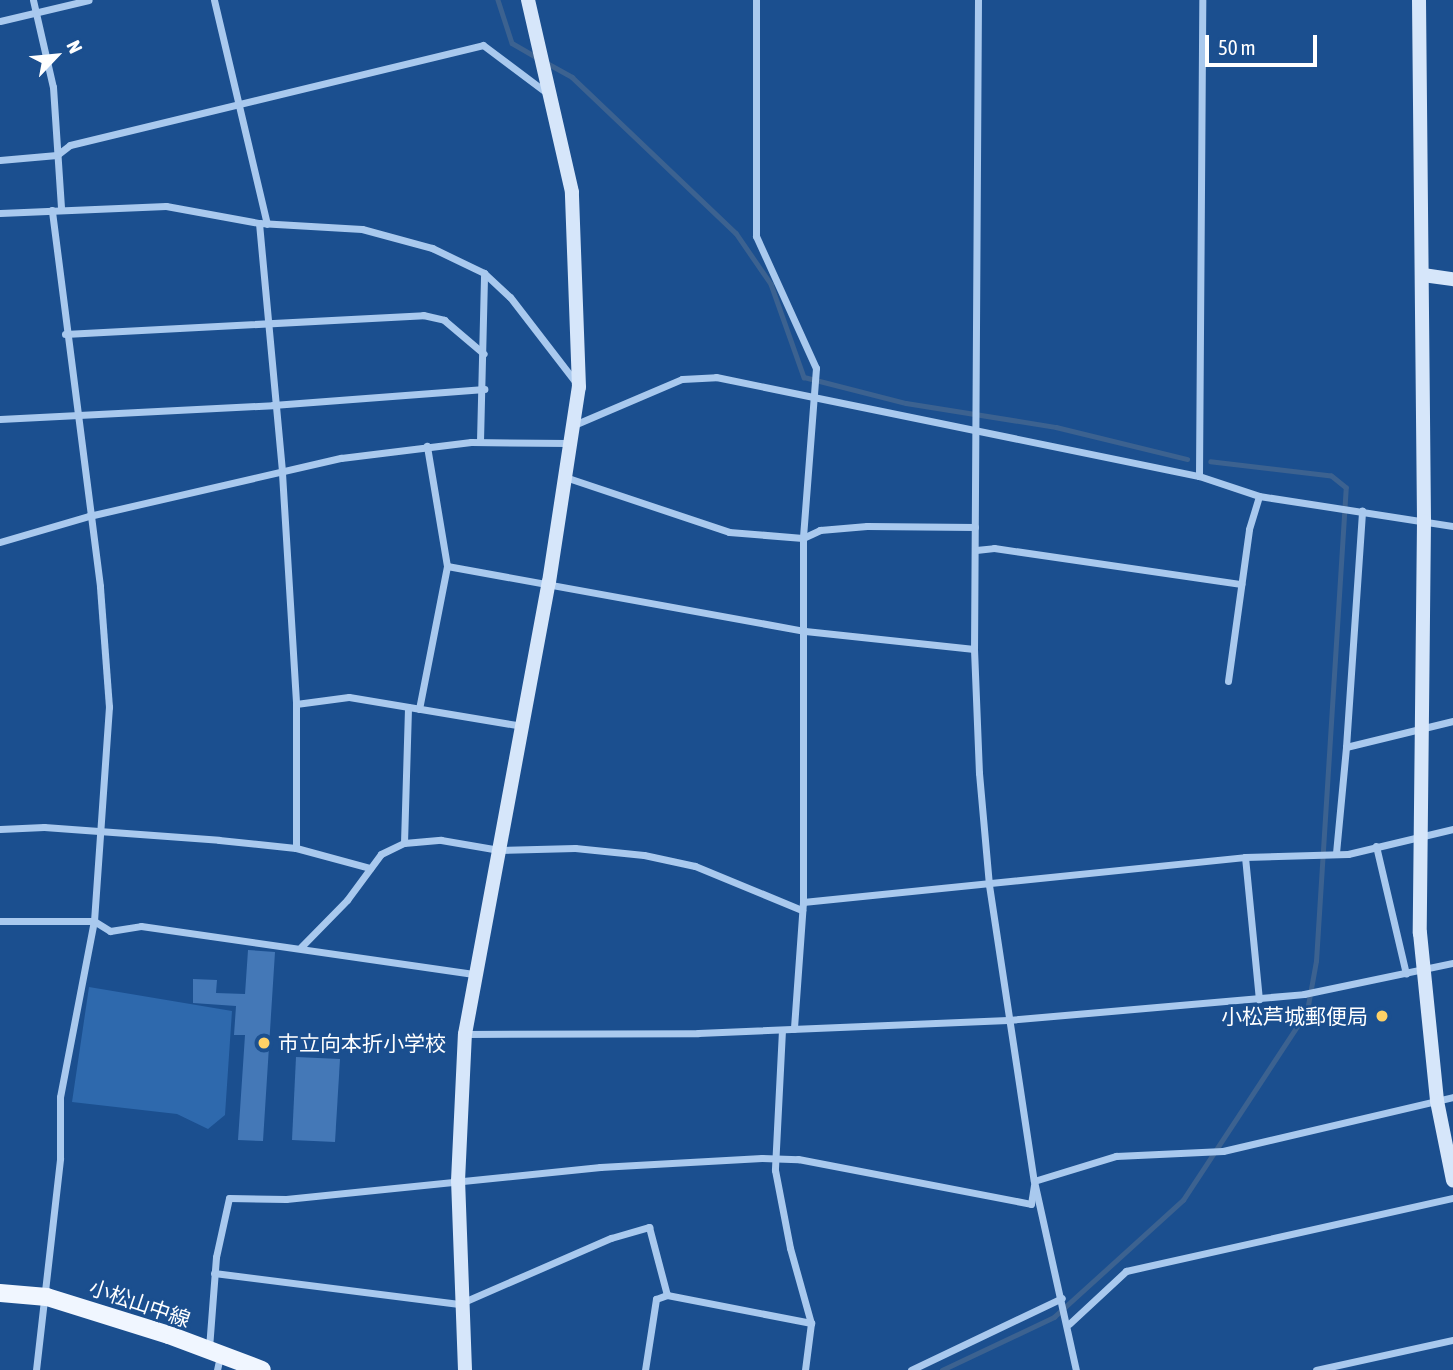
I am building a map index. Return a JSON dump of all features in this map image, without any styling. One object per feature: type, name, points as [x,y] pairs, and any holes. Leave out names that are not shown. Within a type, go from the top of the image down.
[{"type":"main road","name":"小松山中線","points":[[0,1293],[47,1297],[169,1335],[215,1359],[262,1370]]},
{"type":"street","points":[[33,0],[53,87],[61,209]]},
{"type":"street","points":[[0,20],[89,0]]},
{"type":"street","points":[[214,0],[263,224],[267,323],[273,405],[282,473],[296,704],[296,849]]},
{"type":"street","points":[[465,1370],[459,1304],[458,1181],[466,1034],[474,974],[549,582],[568,443],[574,425],[579,387],[572,192],[548,75],[528,0],[537,0]]},
{"type":"street","points":[[756,0],[756,236],[816,368],[812,392],[803,538],[803,906],[794,1029]]},
{"type":"street","points":[[978,0],[974,649],[989,885],[1034,1181],[1068,1321],[1076,1370]]},
{"type":"street","points":[[1199,476],[1202,0]]},
{"type":"street","points":[[1419,0],[1423,275],[1423,971],[1437,1101],[1453,1180]]},
{"type":"street","points":[[0,160],[57,155],[70,145],[482,45],[553,98]]},
{"type":"street","points":[[0,213],[166,206],[263,224],[362,229],[432,248],[484,273],[510,297],[579,387]]},
{"type":"street","points":[[36,1370],[47,1297],[60,1158],[60,1097],[94,921],[109,707],[52,210]]},
{"type":"street","points":[[480,441],[484,389],[484,273]]},
{"type":"street","points":[[1423,275],[1453,279]]},
{"type":"street","points":[[65,334],[423,314],[444,320],[484,354]]},
{"type":"street","points":[[574,425],[682,379],[716,377],[812,392],[975,432],[1199,476],[1259,496],[1453,526]]},
{"type":"street","points":[[0,419],[74,412],[273,405],[484,389]]},
{"type":"street","points":[[0,542],[89,516],[341,458],[480,441],[568,443]]},
{"type":"street","points":[[419,709],[447,566],[426,446]]},
{"type":"street","points":[[565,477],[729,532],[803,538],[820,530],[867,526],[975,527]]},
{"type":"street","points":[[1228,681],[1241,584],[1259,496]]},
{"type":"street","points":[[1333,853],[1346,747],[1359,511]]},
{"type":"street","points":[[976,550],[994,548],[1241,584]]},
{"type":"street","points":[[447,566],[549,582],[805,631],[974,649]]},
{"type":"street","points":[[296,704],[349,697],[523,726]]},
{"type":"street","points":[[404,843],[408,707]]},
{"type":"street","points":[[1346,747],[1453,721]]},
{"type":"street","points":[[0,829],[101,831],[296,849],[370,868]]},
{"type":"street","points":[[301,947],[348,900],[382,854],[404,843],[441,841],[499,850],[575,848],[644,855],[695,866],[803,906],[1245,857],[1333,853],[1453,829]]},
{"type":"street","points":[[1376,846],[1406,974]]},
{"type":"street","points":[[1245,857],[1259,999]]},
{"type":"street","points":[[0,920],[94,921],[110,931],[141,926],[474,974]]},
{"type":"street","points":[[466,1034],[782,1030],[1008,1020],[1304,994],[1453,963]]},
{"type":"street","points":[[782,1030],[775,1158],[778,1198],[811,1323],[805,1370]]},
{"type":"street","points":[[1034,1181],[1116,1157],[1223,1151],[1453,1097]]},
{"type":"street","points":[[215,1359],[214,1273],[229,1198],[286,1199],[600,1167],[775,1158],[1031,1204],[1034,1181]]},
{"type":"street","points":[[1068,1321],[1126,1271],[1453,1198]]},
{"type":"street","points":[[214,1273],[459,1304],[611,1238],[649,1227],[667,1295]]},
{"type":"street","points":[[645,1370],[656,1299],[667,1295],[811,1323]]},
{"type":"street","points":[[911,1370],[1063,1300]]},
{"type":"street","points":[[1316,1370],[1453,1340]]},
{"type":"shaded area","points":[[89,987],[232,1011],[225,1115],[208,1129],[177,1114],[72,1102]]},
{"type":"building","points":[[248,950],[275,952],[263,1141],[238,1140],[245,1035],[234,1035],[236,1006],[193,1003],[193,979],[217,980],[216,993],[245,994]]},
{"type":"building","points":[[296,1057],[340,1059],[335,1142],[292,1140]]},
{"type":"waterway","points":[[498,0],[512,43],[536,57]]},
{"type":"waterway","points":[[547,63],[572,77],[736,233],[771,284],[804,377],[906,403],[1056,427],[1187,459]]},
{"type":"waterway","points":[[942,1370],[1054,1317],[1183,1200],[1307,1011],[1316,961],[1346,488],[1331,476],[1211,462]]},
{"type":"place","name":"小松芦城郵便局","points":[[1382,1016]]},
{"type":"place","name":"市立向本折小学校","points":[[264,1043]]}]
